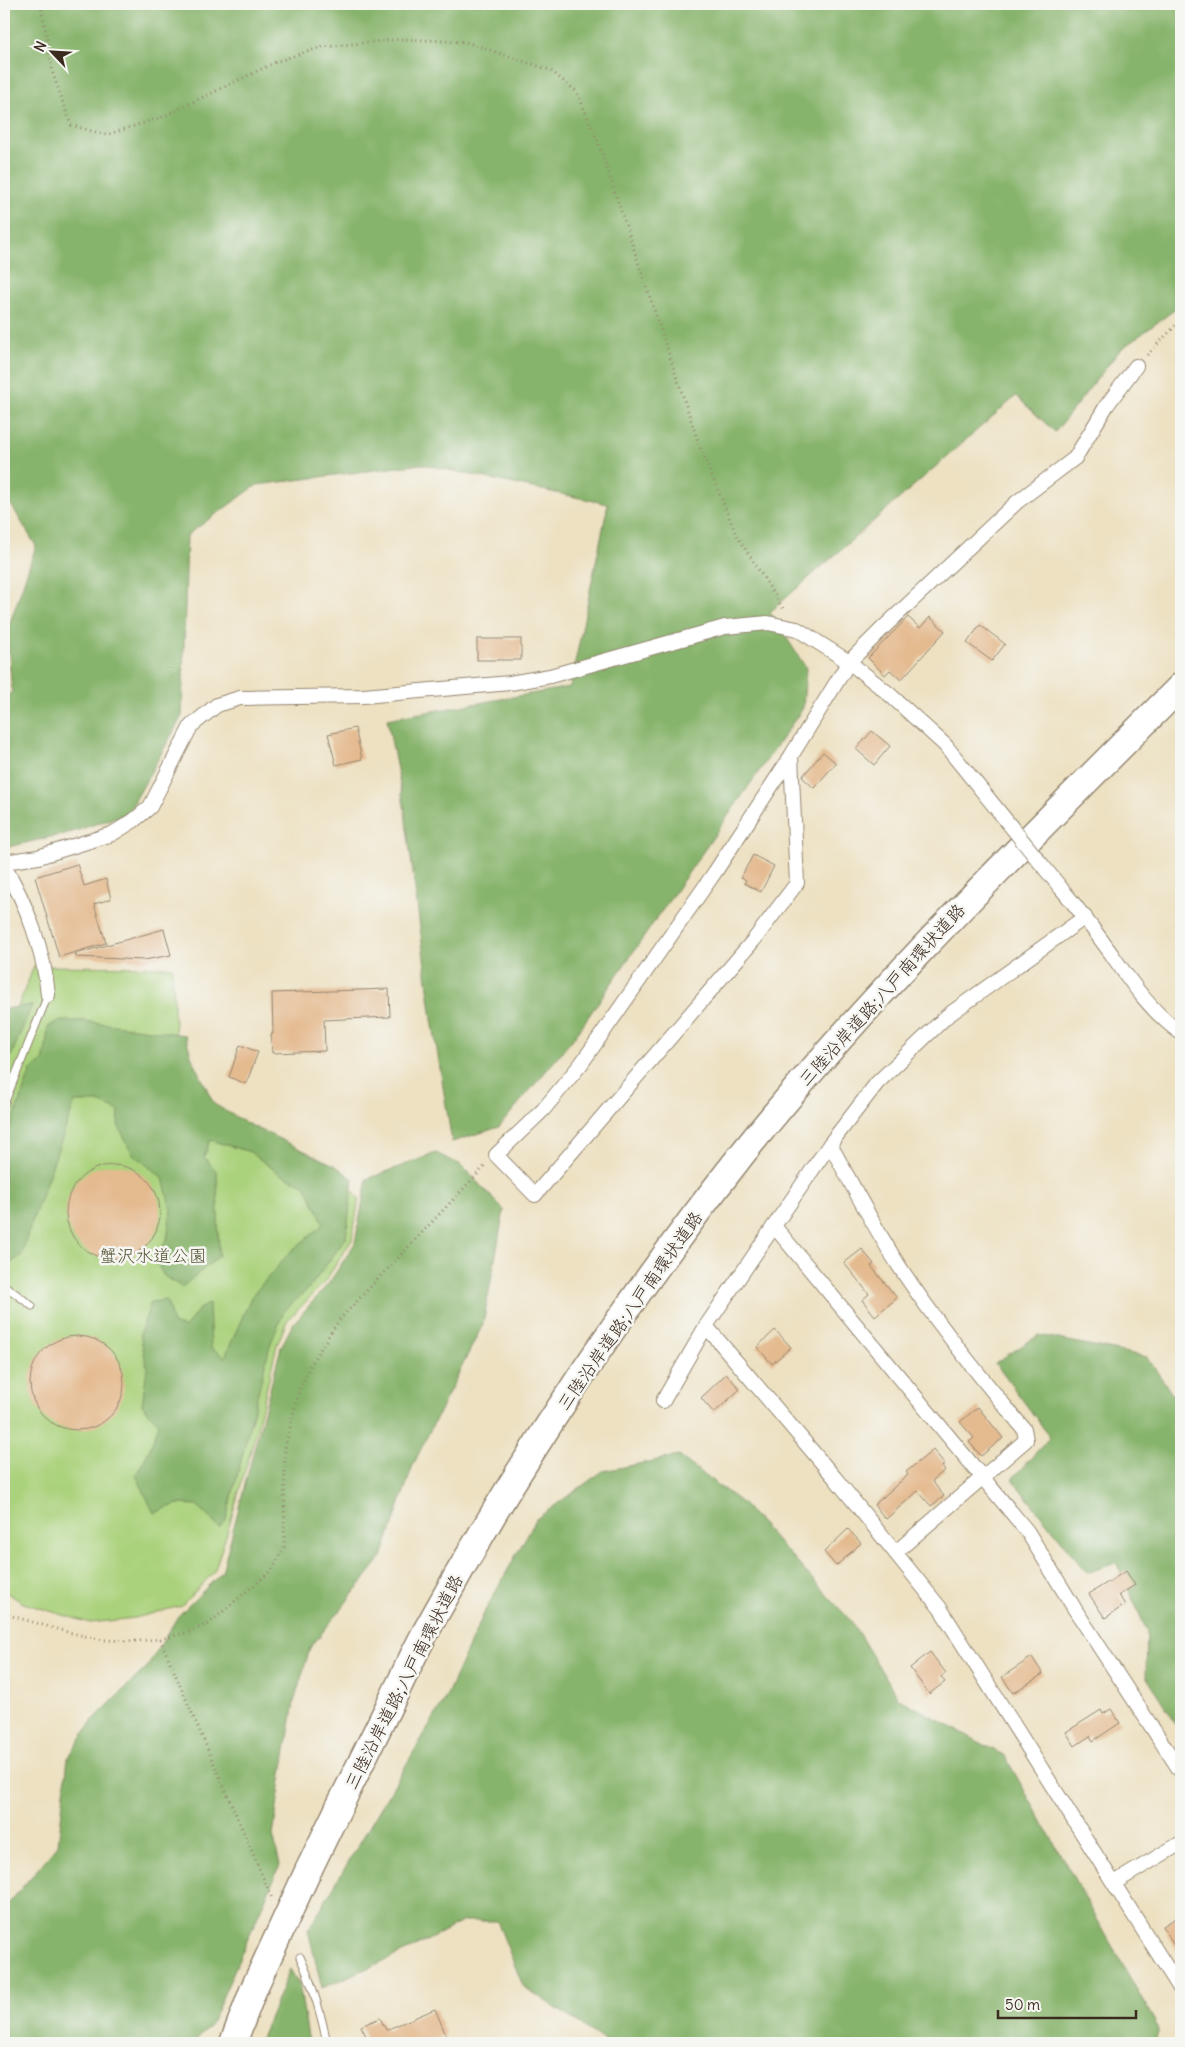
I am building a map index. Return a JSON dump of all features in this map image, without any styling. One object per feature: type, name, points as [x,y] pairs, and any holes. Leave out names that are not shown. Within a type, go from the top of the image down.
[{"type":"highway","name":"三陸沿岸道路;八戸南環状道路","points":[[234,2043],[254,1988],[308,1871],[428,1626],[523,1466],[589,1363],[662,1261],[743,1154],[845,1031],[941,928],[1181,686]]},
{"type":"street","points":[[792,756],[797,883],[753,941],[535,1195],[496,1155],[543,1110],[581,1064],[715,872],[792,756],[850,662],[885,626],[1018,502],[1076,458],[1107,405],[1136,366]]},
{"type":"street","points":[[48,995],[45,969],[19,890],[4,864],[38,857],[112,834],[133,821],[150,806],[191,726],[218,704],[240,698],[364,696],[510,683],[550,676],[725,627],[768,623],[796,629],[850,662],[909,711],[946,745],[1085,917],[1145,1001],[1169,1025],[1181,1033]]},
{"type":"street","points":[[663,1401],[706,1326],[830,1144],[877,1083],[947,1016],[1085,917]]},
{"type":"street","points":[[830,1144],[868,1214],[900,1267],[962,1356],[1024,1429],[1026,1440],[896,1552]]},
{"type":"street","points":[[774,1226],[1027,1531],[1076,1611],[1181,1772]]},
{"type":"street","points":[[706,1326],[896,1552],[940,1608],[1181,1990]]},
{"type":"street","points":[[1114,1883],[1181,1843]]},
{"type":"lane","points":[[4,1104],[48,995]]},
{"type":"lane","points":[[4,1285],[32,1306]]},
{"type":"lane","points":[[300,1957],[319,2008],[327,2043]]},
{"type":"path","points":[[42,4],[53,74],[71,125],[106,134],[162,117],[278,61],[322,47],[403,40],[466,42],[550,70],[577,92],[598,142],[700,447],[736,534],[796,629]]},
{"type":"path","points":[[1136,366],[1181,320]]},
{"type":"path","points":[[4,1612],[66,1632],[103,1640],[136,1641],[160,1639],[188,1632],[208,1624],[272,1570],[284,1547],[285,1448],[299,1390],[311,1364],[339,1320],[496,1155]]},
{"type":"path","points":[[160,1639],[272,1898]]},
{"type":"green space","points":[[4,4],[1181,4],[1181,305],[1120,350],[1055,432],[1016,396],[770,612],[806,668],[803,708],[572,1040],[499,1127],[452,1142],[432,1019],[404,805],[387,719],[570,687],[608,504],[421,464],[257,485],[187,535],[182,716],[128,813],[72,832],[4,848],[4,698],[12,692],[7,632],[36,546],[4,493]]},
{"type":"green space","name":"蟹沢水道公園","points":[[34,966],[172,967],[179,1101],[341,1175],[359,1199],[352,1240],[324,1283],[287,1321],[277,1345],[256,1433],[214,1572],[181,1606],[135,1618],[90,1623],[23,1603],[4,1591],[4,1042]]},
{"type":"green space","points":[[32,1005],[4,1073],[5,1009]]},
{"type":"green space","points":[[58,1021],[85,1021],[185,1035],[192,1058],[214,1104],[246,1123],[336,1166],[353,1179],[346,1238],[310,1287],[284,1311],[270,1345],[226,1520],[219,1528],[197,1505],[177,1504],[154,1513],[136,1475],[149,1451],[159,1424],[142,1405],[147,1368],[140,1334],[151,1302],[167,1300],[173,1324],[185,1328],[199,1309],[209,1303],[211,1348],[225,1357],[251,1297],[290,1252],[324,1224],[305,1185],[280,1174],[250,1152],[210,1140],[204,1157],[217,1172],[219,1256],[182,1287],[164,1276],[155,1261],[167,1240],[171,1210],[163,1178],[133,1154],[118,1125],[119,1111],[98,1102],[75,1102],[28,1233],[22,1255],[8,1265],[4,1263],[4,1145],[31,1070],[43,1061],[48,1027]]},
{"type":"green space","points":[[436,1153],[461,1165],[504,1210],[483,1324],[413,1465],[382,1557],[310,1648],[294,1702],[273,1835],[280,1865],[210,2026],[193,2043],[4,2043],[4,1909],[58,1845],[68,1758],[92,1721],[148,1666],[178,1616],[222,1572],[281,1347],[293,1324],[329,1283],[355,1243],[367,1179]]},
{"type":"green space","points":[[1039,1335],[1147,1357],[1181,1407],[1181,1732],[1146,1676],[1147,1631],[1116,1562],[1087,1573],[1012,1479],[1050,1437],[995,1363]]},
{"type":"green space","points":[[679,1456],[742,1503],[851,1621],[898,1698],[1005,1756],[1159,2029],[1155,2043],[608,2043],[523,1986],[497,1921],[464,1921],[411,1949],[322,1988],[308,1930],[444,1701],[485,1611],[536,1519],[603,1471]]},
{"type":"green space","points":[[290,1969],[299,1984],[309,2043],[259,2043]]},
{"type":"building","points":[[908,617],[920,628],[930,617],[945,631],[901,680],[890,670],[885,675],[868,658]]},
{"type":"building","points":[[980,625],[1005,644],[992,661],[967,643]]},
{"type":"building","points":[[477,639],[521,639],[521,660],[477,660]]},
{"type":"building","points":[[355,728],[362,759],[336,765],[328,734]]},
{"type":"building","points":[[872,731],[890,746],[874,765],[856,749]]},
{"type":"building","points":[[823,752],[836,763],[814,788],[802,777]]},
{"type":"building","points":[[753,855],[774,866],[761,892],[744,883],[746,880],[741,877]]},
{"type":"building","points":[[77,864],[84,886],[106,879],[111,899],[94,904],[106,943],[59,957],[35,877]]},
{"type":"building","points":[[164,929],[171,955],[144,960],[76,957],[75,954]]},
{"type":"building","points":[[389,989],[390,1017],[324,1020],[325,1051],[272,1053],[272,993]]},
{"type":"building","points":[[240,1045],[258,1052],[246,1084],[229,1077]]},
{"type":"building","points":[[113,1165],[131,1168],[147,1178],[157,1194],[160,1212],[157,1230],[147,1246],[131,1256],[113,1259],[95,1256],[79,1246],[69,1230],[66,1212],[69,1194],[79,1178],[95,1168]]},
{"type":"building","points":[[862,1249],[874,1264],[871,1266],[897,1298],[875,1316],[862,1300],[869,1294],[844,1263]]},
{"type":"building","points":[[775,1330],[791,1347],[772,1364],[757,1347]]},
{"type":"building","points":[[77,1336],[95,1339],[110,1350],[121,1365],[124,1383],[121,1401],[110,1416],[95,1427],[77,1430],[59,1427],[44,1416],[33,1401],[30,1383],[33,1365],[44,1350],[59,1339]]},
{"type":"building","points":[[726,1374],[740,1389],[714,1413],[701,1398]]},
{"type":"building","points":[[978,1407],[1003,1438],[981,1456],[969,1442],[974,1438],[960,1422]]},
{"type":"building","points":[[933,1450],[945,1464],[942,1466],[945,1470],[932,1481],[944,1496],[931,1506],[918,1491],[886,1519],[874,1505],[908,1475],[906,1472]]},
{"type":"building","points":[[848,1529],[861,1543],[836,1566],[824,1552]]},
{"type":"building","points":[[1126,1571],[1135,1585],[1119,1595],[1125,1605],[1105,1618],[1089,1594]]},
{"type":"building","points":[[930,1652],[946,1673],[941,1677],[945,1682],[929,1694],[910,1668]]},
{"type":"building","points":[[1032,1657],[1043,1674],[1013,1693],[1002,1677]]},
{"type":"building","points":[[1111,1709],[1120,1723],[1093,1741],[1090,1736],[1075,1746],[1066,1732],[1101,1710],[1103,1714]]},
{"type":"building","points":[[1181,1915],[1181,1958],[1163,1926]]},
{"type":"building","points":[[435,2009],[446,2035],[427,2043],[355,2043],[367,2038],[361,2026],[380,2018],[386,2030]]}]
